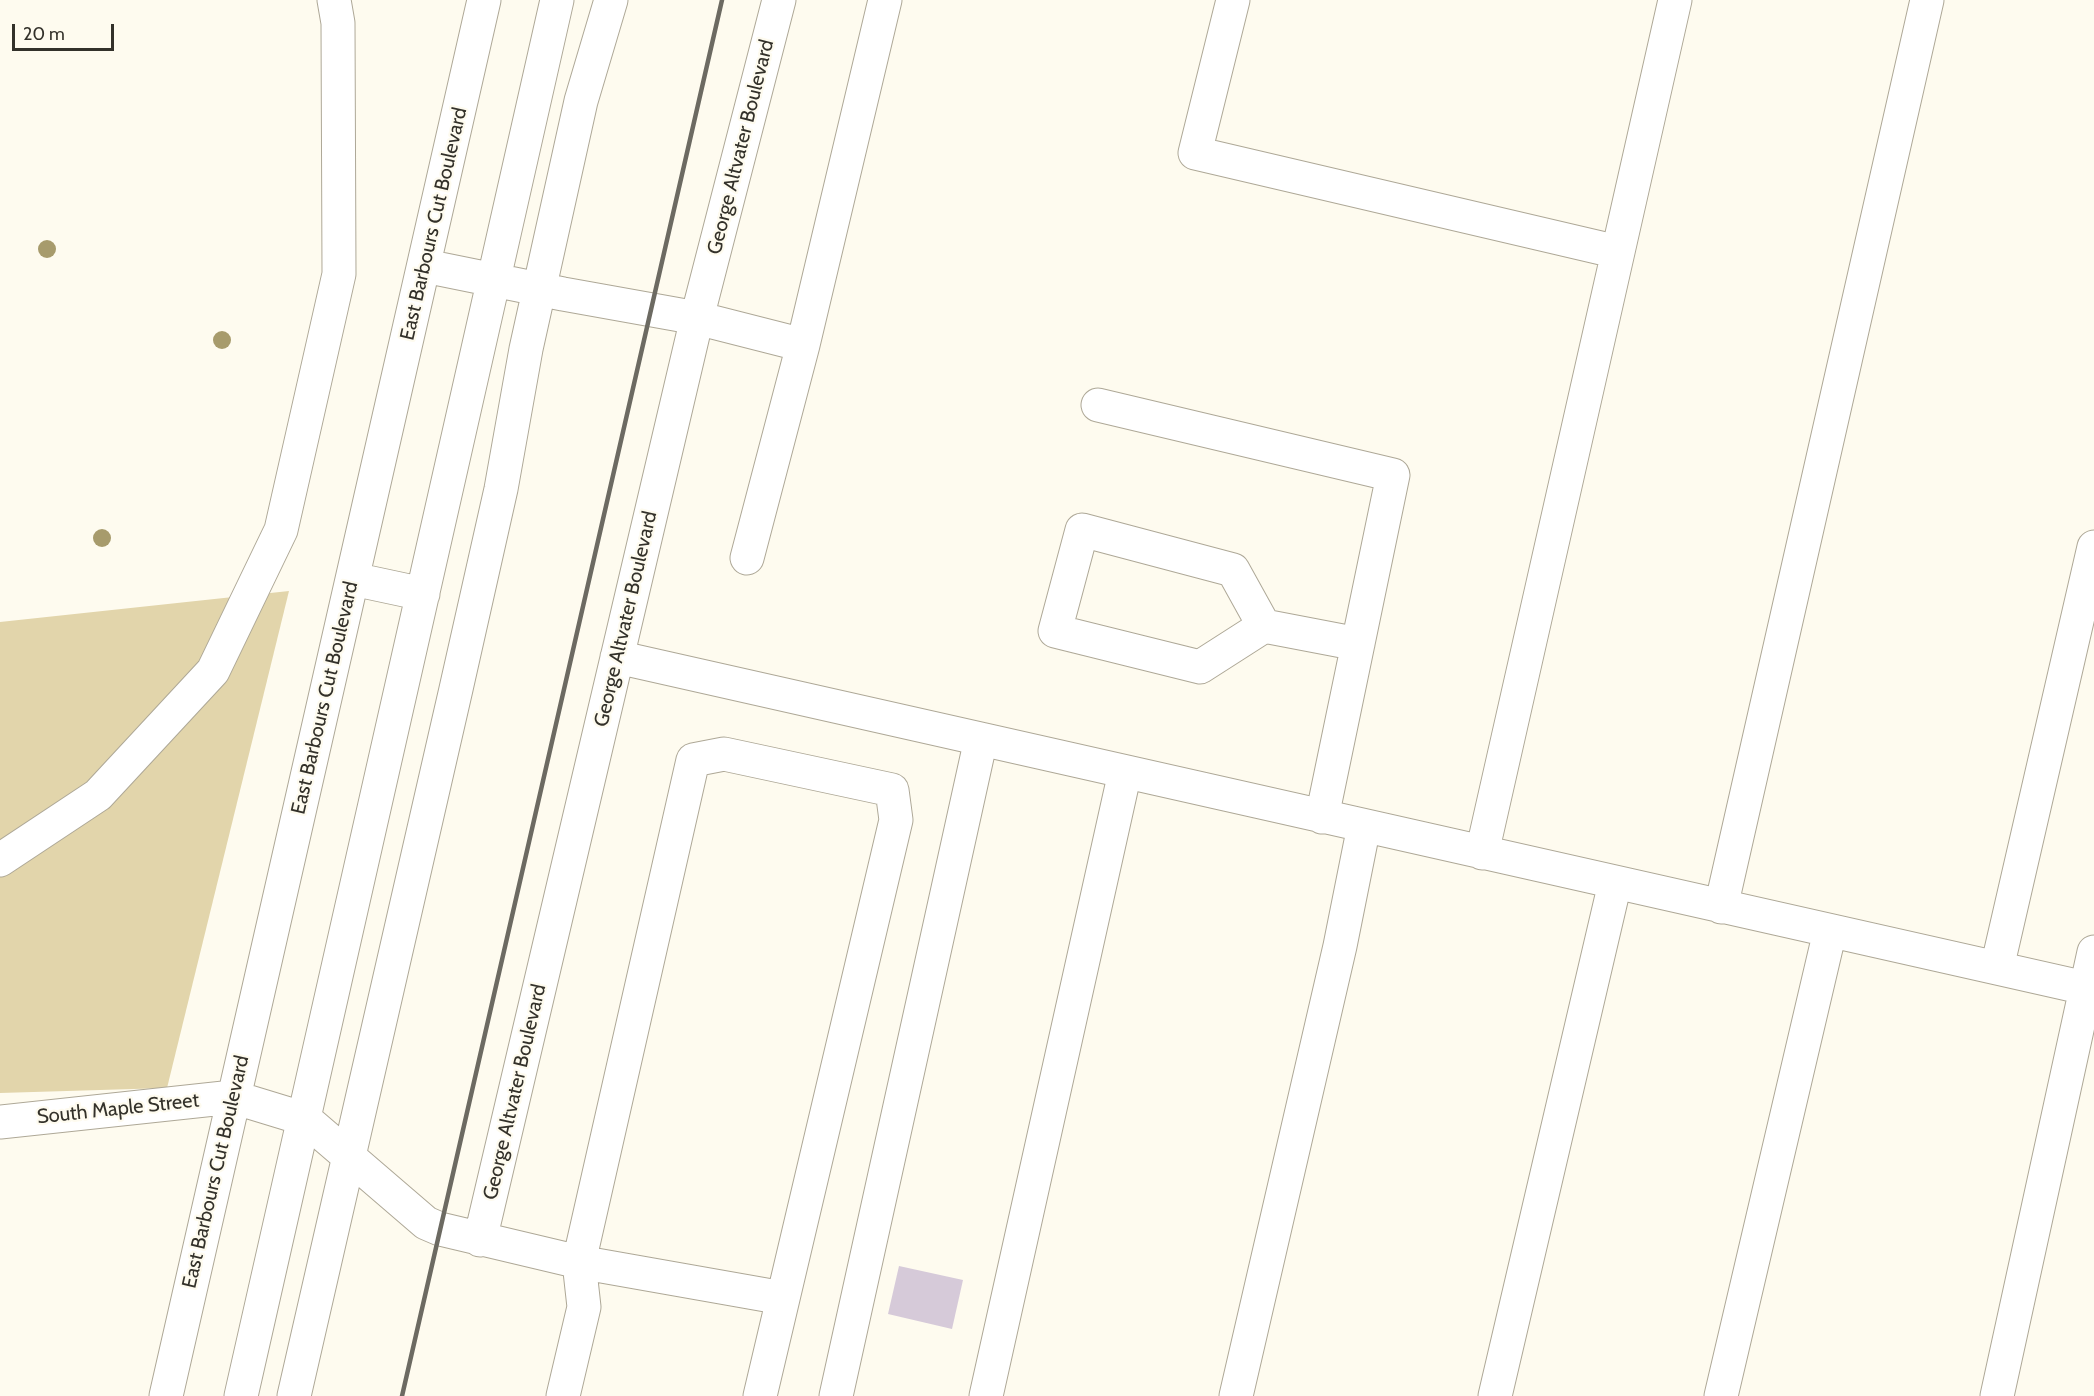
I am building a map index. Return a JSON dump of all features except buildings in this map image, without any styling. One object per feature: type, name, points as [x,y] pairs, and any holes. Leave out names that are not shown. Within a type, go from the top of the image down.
[{"type":"street","points":[[0,860],[98,795],[213,671],[281,530],[339,274],[338,23],[334,0]]},
{"type":"street","name":"East Barbours Cut Boulevard","points":[[166,1396],[484,0]]},
{"type":"street","points":[[241,1396],[557,0]]},
{"type":"street","points":[[294,1396],[498,500],[526,349],[581,101],[611,0]]},
{"type":"street","name":"George Altvater Boulevard","points":[[480,1240],[697,318],[779,0]]},
{"type":"street","points":[[747,558],[803,345],[885,0]]},
{"type":"street","points":[[1233,0],[1195,153],[1618,252]]},
{"type":"street","points":[[1482,853],[1675,0]]},
{"type":"street","points":[[1721,907],[1927,0]]},
{"type":"street","points":[[425,266],[540,290],[697,318],[803,345]]},
{"type":"street","points":[[1098,405],[1393,475],[1322,817]]},
{"type":"street","points":[[1264,626],[1233,570],[1082,530],[1055,631],[1200,667],[1264,626],[1358,644]]},
{"type":"street","points":[[1997,968],[2094,547]]},
{"type":"street","points":[[352,579],[423,594]]},
{"type":"street","points":[[617,657],[2090,989]]},
{"type":"street","points":[[836,1396],[981,740]]},
{"type":"street","points":[[563,1396],[584,1307],[579,1262],[693,760],[724,754],[892,789],[896,820],[760,1396]]},
{"type":"street","points":[[986,1396],[1125,772]]},
{"type":"street","points":[[1236,1396],[1340,946],[1364,826]]},
{"type":"street","points":[[1495,1396],[1615,883]]},
{"type":"street","points":[[1721,1396],[1830,931]]},
{"type":"street","points":[[1997,1396],[2090,989],[2094,952]]},
{"type":"street","name":"South Maple Street","points":[[0,1122],[233,1097],[305,1119]]},
{"type":"street","points":[[305,1119],[426,1223],[440,1229],[579,1262],[783,1298]]},
{"type":"shaded area","points":[[289,591],[167,1088],[0,1093],[0,622]]},
{"type":"railway","points":[[402,1396],[722,0]]}]
